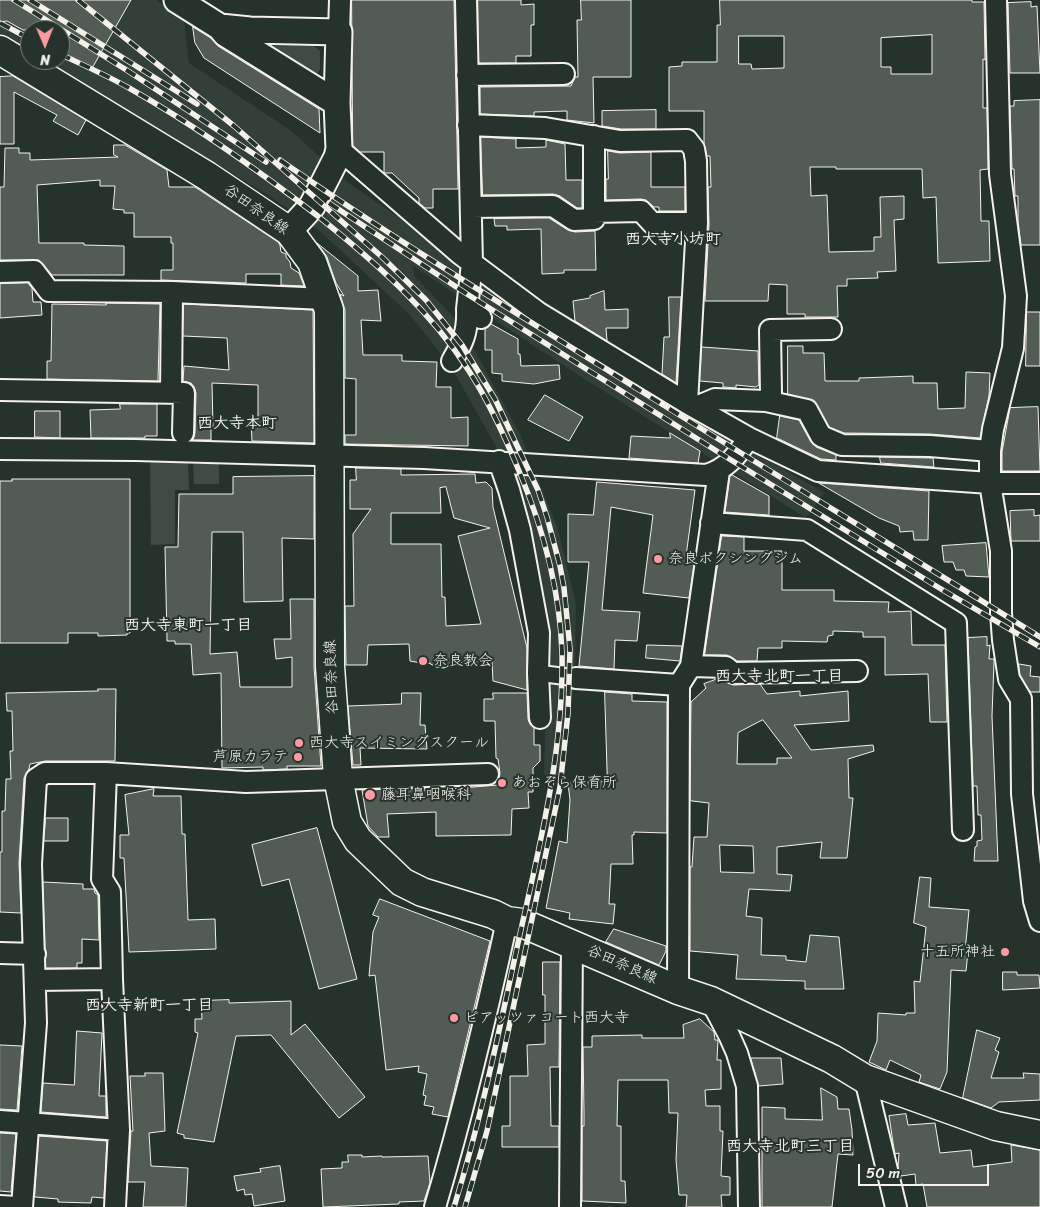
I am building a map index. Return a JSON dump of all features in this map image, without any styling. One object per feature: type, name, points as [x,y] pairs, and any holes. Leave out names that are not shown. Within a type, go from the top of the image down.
[{"type":"main road","name":"谷田奈良線","points":[[0,50],[207,176],[289,230],[312,262],[329,310],[330,666],[338,778],[347,822],[358,840],[402,882],[422,892],[493,914],[507,921],[522,923],[678,990],[710,1001],[832,1058],[865,1079],[996,1126],[1040,1135]]},
{"type":"street","points":[[177,0],[220,27],[226,34],[337,103]]},
{"type":"street","points":[[289,230],[312,206],[337,158],[339,149],[337,103],[340,0]]},
{"type":"street","points":[[452,361],[462,345],[474,313],[466,0]]},
{"type":"street","points":[[996,0],[1000,174],[1016,296],[1013,348],[993,429],[990,451],[990,483],[1001,551],[1003,640],[1009,679],[1021,699],[1022,794],[1034,901],[1040,921]]},
{"type":"street","points":[[220,27],[250,30],[339,32]]},
{"type":"street","points":[[467,75],[564,74]]},
{"type":"street","points":[[468,125],[545,128],[620,141],[687,140],[694,149],[696,161],[698,223],[692,405]]},
{"type":"street","points":[[471,207],[553,206],[574,220],[594,219],[594,136]]},
{"type":"street","points":[[339,149],[472,263],[539,314],[749,438],[818,471],[990,483],[1040,483]]},
{"type":"street","points":[[594,212],[640,211],[652,223],[698,223]]},
{"type":"street","points":[[0,272],[34,271],[50,292],[172,292],[325,300]]},
{"type":"street","points":[[171,392],[172,292]]},
{"type":"street","points":[[766,401],[771,394],[770,330],[831,329]]},
{"type":"street","points":[[0,390],[184,393],[183,433]]},
{"type":"street","points":[[692,405],[715,400],[766,401],[808,410],[821,436],[842,445],[930,446],[990,451]]},
{"type":"street","points":[[0,449],[330,455],[499,462],[706,475],[719,471],[738,453],[749,438]]},
{"type":"street","points":[[499,462],[520,530],[539,632],[540,718]]},
{"type":"street","points":[[678,990],[679,685],[691,666],[719,471]]},
{"type":"street","points":[[711,523],[807,530],[956,624],[963,830]]},
{"type":"street","points":[[691,666],[726,667],[733,673],[857,671]]},
{"type":"street","points":[[538,673],[576,678],[679,685]]},
{"type":"street","points":[[22,1207],[36,1023],[31,864],[36,779],[45,773],[106,773],[246,782],[488,774]]},
{"type":"street","points":[[106,773],[102,879],[110,892],[119,1130],[115,1207]]},
{"type":"street","points":[[435,1207],[485,1024],[507,921]]},
{"type":"street","points":[[570,1207],[572,943]]},
{"type":"street","points":[[0,953],[35,954]]},
{"type":"street","points":[[36,980],[112,979]]},
{"type":"street","points":[[710,1001],[737,1053],[747,1086],[749,1207]]},
{"type":"street","points":[[865,1079],[896,1207]]},
{"type":"street","points":[[0,1121],[119,1130]]},
{"type":"street","points":[[0,1206],[16,1207]]},
{"type":"shaded area","points":[[0,0],[156,0],[184,21],[189,63],[290,130],[350,184],[464,262],[736,441],[824,493],[806,518],[575,373],[413,266],[414,276],[461,325],[520,434],[558,529],[576,604],[575,663],[564,777],[544,775],[548,615],[539,571],[521,498],[494,443],[450,365],[409,314],[323,234],[271,197],[98,92],[58,70],[70,70],[70,20],[20,20],[20,49],[0,38]]},
{"type":"shaded area","points":[[313,45],[320,51],[320,69],[315,78],[264,46]]},
{"type":"shaded area","points":[[150,462],[188,463],[189,490],[175,490],[175,544],[151,545]]},
{"type":"shaded area","points":[[219,463],[219,484],[194,484],[193,464]]},
{"type":"building","points":[[0,0],[131,0],[91,70],[70,58],[70,20],[20,20],[20,28],[7,21],[0,22]]},
{"type":"building","points":[[352,0],[454,0],[458,189],[433,189],[433,208],[425,208],[419,203],[419,198],[392,173],[384,173],[384,152],[360,152],[353,146]]},
{"type":"building","points":[[478,0],[521,0],[521,5],[534,4],[534,25],[531,25],[531,56],[516,56],[516,63],[479,63]]},
{"type":"building","points":[[581,0],[631,0],[631,77],[593,77],[594,123],[567,120],[567,111],[534,112],[534,116],[480,114],[480,87],[571,86],[575,77],[578,77],[577,20],[581,20]]},
{"type":"building","points":[[720,0],[972,0],[972,2],[984,2],[985,60],[983,59],[983,108],[987,108],[988,169],[980,170],[981,221],[989,221],[990,261],[938,263],[936,197],[923,198],[922,169],[836,169],[836,167],[810,167],[811,196],[827,195],[829,252],[874,251],[874,237],[881,237],[880,197],[904,196],[904,219],[894,220],[896,271],[877,272],[878,278],[847,279],[847,286],[837,286],[838,317],[805,317],[805,314],[787,314],[787,285],[769,284],[768,301],[705,301],[709,224],[708,187],[711,187],[710,156],[707,156],[704,144],[704,111],[669,111],[669,67],[682,66],[682,62],[717,62],[717,25],[720,25]],"holes":[[[932,35],[932,74],[891,74],[891,67],[881,67],[881,38]],[[739,36],[784,36],[784,68],[752,69],[751,64],[739,64]]]},
{"type":"building","points":[[1031,2],[1031,7],[1037,6],[1040,73],[1010,73],[1008,3]]},
{"type":"building","points":[[193,27],[211,38],[218,46],[319,109],[320,133],[204,58],[195,43]]},
{"type":"building","points":[[13,76],[86,120],[78,135],[53,121],[57,115],[14,92],[14,144],[0,144],[0,77]]},
{"type":"building","points":[[1040,100],[1040,245],[1021,245],[1018,221],[1018,196],[1015,196],[1014,169],[1012,169],[1010,106],[1014,106],[1014,101]]},
{"type":"building","points":[[656,110],[656,129],[621,129],[602,126],[602,111]]},
{"type":"building","points":[[481,137],[516,139],[516,148],[546,147],[546,140],[565,144],[566,180],[582,180],[582,208],[577,208],[560,196],[553,194],[483,195]]},
{"type":"building","points":[[114,145],[125,145],[167,170],[169,187],[195,187],[278,242],[281,252],[286,254],[291,268],[299,273],[304,286],[281,285],[281,274],[246,274],[246,283],[161,280],[161,270],[173,270],[173,243],[171,243],[171,237],[134,237],[134,213],[124,213],[124,210],[113,209],[115,186],[100,186],[100,180],[37,185],[39,243],[84,243],[84,245],[124,246],[124,275],[52,275],[39,260],[0,260],[0,187],[4,187],[5,148],[19,148],[19,153],[30,153],[30,160],[118,157],[114,155]]},
{"type":"building","points":[[608,151],[620,153],[651,152],[651,187],[685,187],[685,211],[659,211],[659,207],[654,207],[646,200],[641,199],[606,200]]},
{"type":"building","points":[[549,218],[568,230],[575,232],[595,231],[596,270],[564,270],[564,273],[542,274],[541,229],[507,230],[507,226],[495,226],[494,219]]},
{"type":"building","points":[[317,243],[358,276],[358,291],[378,290],[381,321],[361,320],[363,355],[402,355],[402,361],[437,362],[436,387],[451,387],[451,418],[468,417],[468,446],[345,444],[345,435],[356,435],[356,379],[345,378],[345,310],[340,294],[344,296],[336,283],[327,257]]},
{"type":"building","points":[[28,283],[32,288],[33,302],[41,302],[42,315],[0,318],[0,284]]},
{"type":"building","points":[[604,291],[605,310],[628,309],[628,328],[606,328],[607,341],[575,321],[573,301],[590,298],[590,296]]},
{"type":"building","points":[[669,297],[681,297],[676,383],[662,374],[664,337],[669,337]]},
{"type":"building","points":[[106,303],[160,304],[158,381],[47,379],[47,361],[51,361],[52,304],[106,305]]},
{"type":"building","points":[[184,304],[313,310],[314,443],[252,441],[251,422],[258,422],[258,385],[212,383],[213,427],[211,427],[211,440],[193,440],[195,433],[196,393],[191,383],[183,381],[184,366],[229,370],[227,338],[183,336]]},
{"type":"building","points":[[1027,312],[1040,312],[1040,366],[1026,366]]},
{"type":"building","points":[[491,324],[518,339],[518,354],[520,354],[521,366],[559,365],[560,379],[534,384],[502,381],[502,374],[492,373],[492,350],[485,350],[485,329]]},
{"type":"building","points":[[788,346],[803,346],[803,353],[824,353],[825,381],[859,381],[859,378],[913,376],[913,383],[937,383],[938,409],[965,408],[966,372],[990,373],[989,396],[980,438],[930,434],[844,433],[829,427],[814,401],[788,394]]},
{"type":"building","points":[[702,347],[758,351],[759,385],[756,387],[736,385],[736,388],[723,387],[723,383],[700,381]]},
{"type":"building","points":[[545,395],[583,417],[569,441],[528,420]]},
{"type":"building","points":[[120,404],[157,404],[157,436],[145,436],[145,438],[91,438],[90,410],[120,409]]},
{"type":"building","points":[[1038,407],[1040,471],[1002,471],[1002,452],[1010,408]]},
{"type":"building","points":[[35,411],[60,411],[60,438],[35,437]]},
{"type":"building","points":[[780,416],[799,420],[811,442],[816,447],[836,455],[836,460],[821,459],[777,438]]},
{"type":"building","points":[[670,433],[700,451],[698,463],[629,458],[631,436],[670,438]]},
{"type":"building","points":[[880,457],[933,458],[934,467],[881,463]]},
{"type":"building","points":[[356,468],[401,469],[401,475],[475,474],[476,483],[486,482],[492,488],[493,507],[527,648],[527,690],[493,681],[492,661],[454,663],[444,668],[436,667],[429,663],[410,661],[409,644],[368,645],[367,665],[346,665],[345,606],[354,606],[353,534],[371,509],[350,509],[350,480],[356,480]],"holes":[[[446,487],[454,518],[490,528],[458,536],[481,624],[446,626],[445,597],[442,597],[441,544],[391,544],[391,513],[441,513],[440,488]]]},
{"type":"building","points":[[732,475],[769,496],[769,515],[725,512],[730,476]]},
{"type":"building","points":[[314,476],[314,539],[282,538],[283,601],[244,602],[243,532],[212,532],[210,654],[237,652],[240,687],[292,687],[292,657],[276,659],[274,639],[291,639],[290,599],[314,599],[314,667],[321,766],[287,766],[287,769],[263,770],[263,767],[222,768],[221,673],[193,675],[191,644],[175,644],[175,641],[167,641],[165,547],[178,547],[179,494],[233,494],[233,477]]},
{"type":"building","points":[[12,479],[130,479],[130,633],[127,633],[127,635],[98,636],[98,633],[68,633],[68,643],[0,643],[0,481],[12,481]]},
{"type":"building","points":[[597,482],[695,490],[686,556],[695,558],[689,598],[643,593],[653,515],[611,507],[602,610],[640,612],[637,641],[615,640],[614,669],[579,666],[589,562],[568,562],[568,514],[593,515]]},
{"type":"building","points":[[819,483],[929,491],[928,540],[914,540],[913,531],[900,532],[899,526],[879,518]]},
{"type":"building","points":[[1034,510],[1034,516],[1040,515],[1040,541],[1011,541],[1010,511]]},
{"type":"building","points":[[722,536],[744,537],[744,551],[782,551],[782,590],[834,590],[834,601],[889,602],[888,612],[911,611],[912,645],[945,645],[947,722],[930,722],[928,674],[885,675],[885,637],[863,637],[863,632],[833,631],[833,635],[828,636],[827,642],[782,641],[782,648],[758,648],[757,661],[737,661],[727,655],[705,655]]},
{"type":"building","points":[[986,543],[989,577],[966,576],[964,570],[956,570],[953,562],[944,562],[942,546]]},
{"type":"building","points":[[987,637],[987,646],[990,645],[989,659],[994,659],[992,716],[998,861],[974,861],[977,841],[982,840],[981,815],[978,815],[977,786],[973,786],[968,638]]},
{"type":"building","points":[[647,645],[682,646],[680,661],[646,658]]},
{"type":"building","points":[[1019,664],[1031,666],[1030,676],[1040,677],[1040,692],[1030,692],[1020,675]]},
{"type":"building","points":[[721,679],[733,685],[760,684],[767,694],[800,691],[800,696],[848,691],[849,721],[794,725],[811,750],[873,745],[874,751],[848,759],[849,798],[853,798],[847,858],[820,858],[822,842],[777,847],[777,874],[792,875],[790,891],[749,889],[746,916],[762,918],[761,955],[786,956],[786,960],[806,962],[810,935],[839,937],[844,989],[805,989],[805,981],[736,979],[738,955],[690,951],[690,867],[692,867],[694,837],[707,837],[709,803],[690,800],[691,702],[706,688],[704,684]],"holes":[[[763,720],[792,758],[777,758],[777,764],[737,764],[738,733]],[[720,845],[753,846],[754,873],[721,872]]]},
{"type":"building","points":[[98,689],[116,689],[115,761],[45,761],[30,764],[24,778],[19,863],[21,913],[0,912],[2,811],[5,811],[6,779],[11,779],[10,751],[13,751],[12,711],[7,711],[6,693],[98,691]]},
{"type":"building","points":[[605,692],[632,694],[632,701],[667,702],[667,833],[634,832],[634,835],[632,835],[633,864],[611,864],[609,904],[615,904],[613,924],[569,919],[570,913],[546,908],[559,841],[567,843],[570,800],[568,783],[607,781]]},
{"type":"building","points":[[402,693],[421,693],[420,725],[425,725],[427,749],[360,748],[361,765],[353,765],[348,706],[401,704]]},
{"type":"building","points":[[493,693],[527,693],[528,719],[534,728],[534,745],[540,745],[540,761],[533,768],[533,792],[528,792],[529,808],[512,809],[511,835],[436,836],[436,812],[387,814],[389,837],[378,837],[368,826],[362,790],[425,788],[425,791],[498,785],[500,773],[498,759],[496,758],[495,721],[484,721],[484,699],[493,699]]},
{"type":"building","points":[[154,789],[153,796],[181,796],[182,834],[185,834],[188,920],[215,919],[216,949],[129,952],[124,858],[120,858],[120,835],[129,835],[125,795]]},
{"type":"building","points":[[46,818],[68,818],[68,841],[44,841]]},
{"type":"building","points":[[317,828],[357,979],[319,989],[289,879],[262,886],[252,845]]},
{"type":"building","points":[[920,877],[931,878],[929,907],[969,910],[965,952],[968,952],[966,971],[951,970],[947,1072],[940,1089],[919,1082],[921,1075],[890,1060],[886,1070],[869,1062],[877,1041],[878,1013],[906,1015],[906,1013],[915,1013],[914,981],[920,982],[926,927],[914,923]]},
{"type":"building","points":[[43,882],[83,884],[83,889],[94,889],[98,895],[99,940],[82,939],[82,963],[77,963],[77,968],[46,968]]},
{"type":"building","name":"ピアッツァコート西大寺","points":[[380,899],[490,941],[448,1117],[432,1114],[434,1107],[424,1105],[426,1096],[423,1095],[427,1074],[418,1072],[419,1066],[386,1070],[375,975],[369,976],[373,932],[379,917],[373,915]]},
{"type":"building","points":[[614,929],[666,946],[666,951],[659,965],[606,942]]},
{"type":"building","points":[[543,962],[560,962],[559,1067],[550,1067],[551,1126],[559,1126],[559,1147],[502,1147],[502,1126],[510,1126],[510,1076],[528,1076],[527,1045],[545,1044]]},
{"type":"building","points":[[1003,972],[1017,972],[1017,975],[1039,975],[1040,988],[1003,990]]},
{"type":"building","points":[[229,1000],[229,1003],[291,1001],[291,1035],[305,1024],[365,1097],[339,1118],[271,1035],[236,1036],[214,1142],[184,1138],[184,1135],[177,1133],[198,1033],[195,1032],[195,1019],[202,1019],[201,1001]]},
{"type":"building","points":[[700,1019],[714,1032],[715,1040],[718,1040],[717,1060],[721,1060],[721,1089],[705,1090],[706,1106],[720,1106],[720,1131],[723,1131],[721,1176],[730,1177],[730,1195],[721,1195],[722,1207],[686,1207],[687,1195],[679,1195],[676,1160],[678,1113],[669,1113],[668,1080],[618,1080],[617,1126],[621,1126],[621,1181],[625,1181],[626,1203],[582,1201],[582,1126],[584,1126],[583,1047],[592,1047],[592,1036],[642,1035],[642,1038],[684,1038],[683,1025]]},
{"type":"building","points":[[977,1030],[1000,1038],[995,1050],[999,1052],[991,1078],[1024,1078],[1023,1073],[1040,1074],[1040,1100],[999,1102],[991,1108],[963,1098]]},
{"type":"building","points":[[77,1031],[102,1033],[99,1096],[106,1096],[106,1117],[41,1112],[43,1083],[74,1085]]},
{"type":"building","points":[[0,1045],[22,1046],[17,1110],[0,1109]]},
{"type":"building","points":[[751,1058],[781,1058],[783,1084],[759,1086]]},
{"type":"building","points":[[145,1073],[163,1073],[165,1131],[149,1133],[151,1166],[188,1168],[186,1207],[143,1207],[145,1182],[128,1182],[131,1131],[133,1131],[130,1076],[145,1076]]},
{"type":"building","points":[[821,1088],[837,1097],[838,1109],[849,1109],[852,1130],[853,1155],[838,1154],[832,1207],[762,1207],[762,1107],[785,1108],[785,1119],[822,1120]]},
{"type":"building","points":[[906,1114],[908,1125],[935,1123],[940,1153],[971,1150],[973,1167],[1012,1162],[1011,1145],[1040,1150],[1040,1207],[927,1207],[923,1184],[916,1185],[915,1174],[901,1176],[898,1167],[899,1153],[895,1154],[889,1116]]},
{"type":"building","points":[[0,1133],[16,1134],[11,1192],[0,1191]]},
{"type":"building","points":[[39,1136],[107,1141],[104,1198],[92,1197],[91,1203],[58,1202],[58,1199],[35,1197]]},
{"type":"building","points":[[348,1155],[362,1155],[362,1157],[428,1156],[430,1183],[424,1201],[399,1202],[399,1204],[323,1207],[321,1169],[342,1168],[342,1162],[348,1162]]},
{"type":"building","points":[[280,1166],[285,1201],[254,1206],[252,1194],[245,1195],[244,1189],[237,1191],[234,1176],[261,1172],[260,1169]]},
{"type":"railway","points":[[14,0],[128,71],[266,162]]},
{"type":"railway","points":[[30,0],[197,104]]},
{"type":"railway","points":[[78,0],[234,126],[382,257],[426,300],[462,345],[495,399],[538,490],[547,517],[564,588],[570,649],[568,713],[560,787],[487,1131],[465,1207]]},
{"type":"railway","points":[[0,23],[20,34]]},
{"type":"railway","points":[[70,59],[129,88],[226,149],[319,217],[381,269],[419,307],[454,349],[469,371],[490,407],[508,445],[536,515],[549,560],[561,630],[562,690],[559,726],[549,799],[534,871],[489,1075],[454,1207]]},
{"type":"railway","points":[[280,160],[347,206],[450,272],[1040,637]]},
{"type":"railway","points":[[329,203],[467,294],[731,460],[941,589],[1040,647]]},
{"type":"place","name":"奈良ボクシングジム","points":[[658,559]]},
{"type":"place","name":"奈良教会","points":[[423,661]]},
{"type":"place","name":"西大寺スイミングスクール","points":[[299,743]]},
{"type":"place","name":"芦原カラテ","points":[[298,757]]},
{"type":"place","name":"あおぞら保育所","points":[[502,783]]},
{"type":"place","name":"藤耳鼻咽喉科","points":[[370,795]]},
{"type":"place","name":"十五所神社","points":[[1005,952]]},
{"type":"place","name":"ピアッツァコート西大寺","points":[[454,1018]]},
{"type":"district","name":"西大寺小坊町","points":[[673,240]]},
{"type":"district","name":"西大寺本町","points":[[237,424]]},
{"type":"district","name":"西大寺東町一丁目","points":[[188,626]]},
{"type":"district","name":"西大寺北町一丁目","points":[[779,677]]},
{"type":"district","name":"西大寺新町一丁目","points":[[149,1006]]},
{"type":"district","name":"西大寺北町三丁目","points":[[790,1147]]}]
